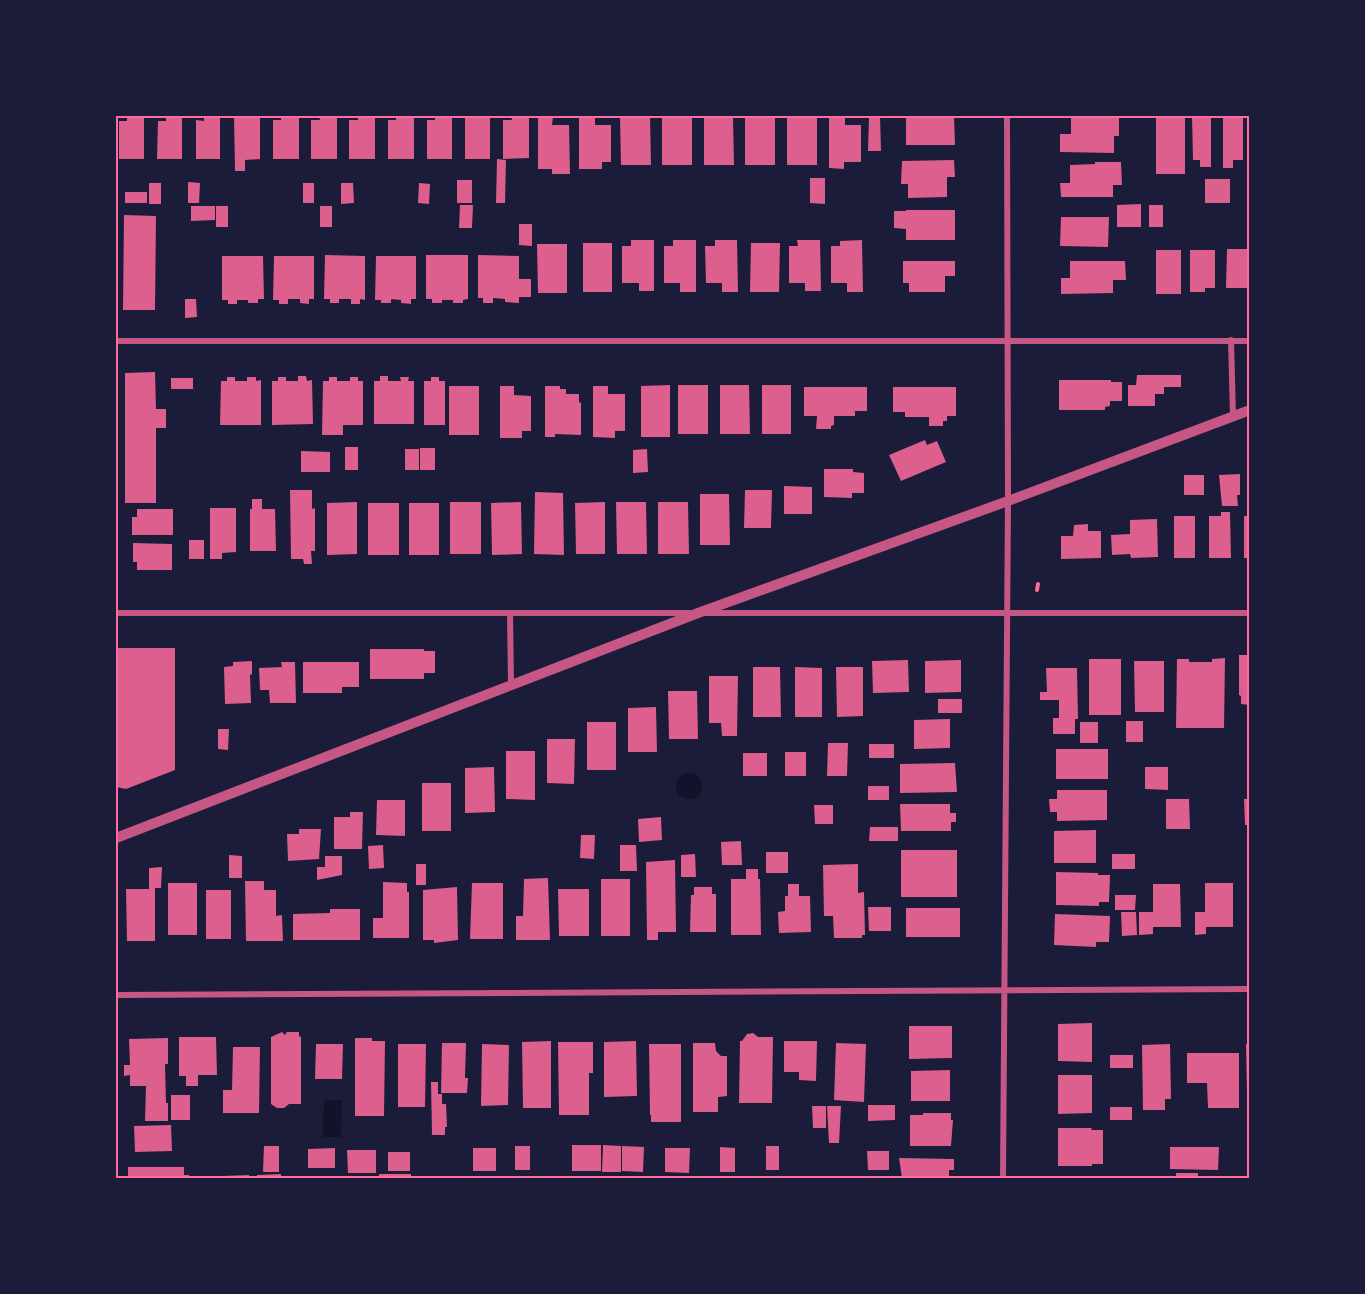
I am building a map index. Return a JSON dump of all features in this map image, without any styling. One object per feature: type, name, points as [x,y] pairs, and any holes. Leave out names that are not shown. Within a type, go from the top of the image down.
[{"type":"street","points":[[1003,1179],[1008,501],[1007,116]]},
{"type":"street","points":[[116,340],[1250,341]]},
{"type":"street","points":[[1231,340],[1233,416]]},
{"type":"street","points":[[116,838],[698,613],[1008,501],[1250,410]]},
{"type":"street","points":[[116,613],[1250,613]]},
{"type":"street","points":[[510,613],[511,685]]},
{"type":"street","points":[[116,995],[1250,989]]},
{"type":"path","points":[[1037,590],[1038,584]]},
{"type":"shaded area","points":[[689,773],[698,777],[702,786],[698,795],[689,799],[680,795],[676,786],[680,777]]},
{"type":"shaded area","points":[[324,1100],[342,1100],[341,1137],[323,1137]]},
{"type":"building","points":[[127,116],[144,116],[144,159],[119,159],[119,121],[127,121]]},
{"type":"building","points":[[166,116],[182,116],[182,159],[157,159],[158,121],[166,121]]},
{"type":"building","points":[[204,116],[220,116],[220,159],[196,159],[196,120],[204,121]]},
{"type":"building","points":[[234,116],[260,116],[260,159],[245,160],[245,171],[235,171]]},
{"type":"building","points":[[281,116],[299,116],[299,159],[273,159],[273,120],[281,120]]},
{"type":"building","points":[[319,116],[337,116],[337,159],[311,159],[311,120],[320,120]]},
{"type":"building","points":[[358,116],[375,116],[375,159],[349,159],[349,120],[358,120]]},
{"type":"building","points":[[396,116],[414,116],[414,159],[388,159],[388,120],[396,120]]},
{"type":"building","points":[[435,116],[452,116],[452,159],[427,159],[427,120],[435,120]]},
{"type":"building","points":[[465,116],[490,116],[490,159],[465,159]]},
{"type":"building","points":[[511,116],[529,116],[529,158],[503,159],[503,120],[512,120]]},
{"type":"building","points":[[662,116],[692,116],[692,165],[662,165]]},
{"type":"building","points":[[704,116],[733,116],[734,165],[704,165]]},
{"type":"building","points":[[745,116],[775,116],[775,165],[745,165]]},
{"type":"building","points":[[787,116],[817,116],[817,165],[787,165]]},
{"type":"building","points":[[829,116],[845,117],[845,125],[861,125],[861,162],[844,162],[844,169],[829,168]]},
{"type":"building","points":[[869,116],[880,116],[881,151],[868,151]]},
{"type":"building","points":[[906,116],[954,116],[955,145],[906,145]]},
{"type":"building","points":[[1071,116],[1119,116],[1119,136],[1114,136],[1114,153],[1060,152],[1060,134],[1071,134]]},
{"type":"building","points":[[1156,116],[1185,116],[1185,174],[1156,174]]},
{"type":"building","points":[[1192,116],[1211,116],[1211,167],[1200,167],[1200,160],[1193,160]]},
{"type":"building","points":[[1223,116],[1243,116],[1243,160],[1233,160],[1233,168],[1223,168]]},
{"type":"building","points":[[538,117],[553,117],[552,125],[569,125],[570,174],[552,174],[552,169],[538,169]]},
{"type":"building","points":[[579,117],[595,117],[595,125],[611,125],[611,162],[602,162],[602,169],[579,169]]},
{"type":"building","points":[[620,117],[650,117],[651,165],[621,165]]},
{"type":"building","points":[[497,159],[506,160],[505,203],[496,203]]},
{"type":"building","points":[[954,160],[955,177],[947,177],[947,197],[908,198],[908,184],[901,184],[902,161]]},
{"type":"building","points":[[1095,162],[1121,162],[1122,185],[1113,185],[1113,197],[1061,197],[1060,183],[1070,183],[1070,165],[1095,164]]},
{"type":"building","points":[[810,178],[825,178],[825,204],[810,203]]},
{"type":"building","points":[[1205,179],[1230,179],[1230,203],[1205,203]]},
{"type":"building","points":[[457,180],[472,180],[472,203],[457,203]]},
{"type":"building","points":[[188,182],[200,183],[199,203],[188,203]]},
{"type":"building","points":[[149,183],[161,183],[161,204],[149,204]]},
{"type":"building","points":[[303,183],[314,183],[314,203],[303,203]]},
{"type":"building","points":[[341,183],[353,183],[354,203],[341,204]]},
{"type":"building","points":[[419,183],[430,184],[429,204],[418,203]]},
{"type":"building","points":[[125,192],[147,192],[147,203],[125,203]]},
{"type":"building","points":[[1141,204],[1141,227],[1117,227],[1117,205]]},
{"type":"building","points":[[460,205],[473,205],[472,228],[459,228]]},
{"type":"building","points":[[1149,205],[1163,205],[1163,227],[1149,227]]},
{"type":"building","points":[[191,206],[215,206],[215,220],[191,221]]},
{"type":"building","points":[[216,206],[228,206],[228,227],[216,227]]},
{"type":"building","points":[[320,206],[332,206],[332,227],[320,227]]},
{"type":"building","points":[[955,210],[955,240],[906,240],[906,229],[894,228],[894,211]]},
{"type":"building","points":[[124,215],[156,216],[155,310],[123,310]]},
{"type":"building","points":[[1061,217],[1109,217],[1108,247],[1060,246]]},
{"type":"building","points":[[519,224],[532,224],[532,246],[519,245]]},
{"type":"building","points":[[631,240],[654,240],[654,291],[639,291],[639,283],[622,283],[622,246],[631,246]]},
{"type":"building","points":[[673,240],[696,240],[696,292],[680,292],[680,283],[664,283],[664,246],[673,246]]},
{"type":"building","points":[[715,240],[737,240],[738,292],[722,292],[722,283],[706,283],[705,246],[715,246]]},
{"type":"building","points":[[797,240],[820,240],[821,291],[805,291],[805,283],[789,283],[789,246],[798,246]]},
{"type":"building","points":[[862,240],[863,292],[847,292],[847,283],[831,283],[831,246],[840,246],[840,241]]},
{"type":"building","points":[[583,243],[612,243],[612,292],[583,292]]},
{"type":"building","points":[[751,243],[780,243],[779,292],[750,292]]},
{"type":"building","points":[[537,244],[567,244],[567,293],[538,293]]},
{"type":"building","points":[[1227,249],[1250,249],[1250,288],[1226,288]]},
{"type":"building","points":[[1156,250],[1181,250],[1181,294],[1156,294]]},
{"type":"building","points":[[1190,250],[1215,250],[1215,288],[1205,288],[1205,292],[1190,292]]},
{"type":"building","points":[[325,255],[365,256],[365,300],[360,299],[360,304],[351,304],[351,299],[339,299],[339,303],[330,303],[330,299],[324,299]]},
{"type":"building","points":[[426,255],[468,255],[468,299],[463,300],[463,303],[442,300],[442,303],[432,303],[432,299],[426,299]]},
{"type":"building","points":[[478,255],[519,256],[519,279],[531,279],[531,297],[519,297],[519,303],[493,298],[493,303],[483,303],[483,298],[478,298]]},
{"type":"building","points":[[222,256],[263,256],[264,299],[258,299],[258,303],[237,300],[237,304],[228,304],[228,300],[222,300]]},
{"type":"building","points":[[274,256],[314,256],[314,299],[309,299],[309,304],[300,303],[300,299],[288,299],[288,304],[279,304],[279,300],[273,300]]},
{"type":"building","points":[[376,256],[416,256],[416,299],[411,299],[411,304],[401,303],[401,300],[391,299],[391,303],[381,303],[381,300],[375,300]]},
{"type":"building","points":[[903,261],[955,261],[955,276],[945,276],[945,292],[909,292],[909,283],[903,283]]},
{"type":"building","points":[[1070,261],[1125,261],[1126,280],[1113,280],[1113,293],[1061,294],[1061,278],[1070,278]]},
{"type":"building","points":[[185,299],[196,299],[197,317],[185,318]]},
{"type":"building","points":[[155,372],[156,409],[166,409],[166,428],[156,428],[156,503],[125,503],[125,373]]},
{"type":"building","points":[[1137,375],[1181,375],[1181,387],[1164,387],[1164,394],[1155,394],[1155,406],[1128,406],[1128,385],[1136,385]]},
{"type":"building","points":[[298,376],[306,376],[307,381],[312,380],[313,424],[272,425],[272,381],[278,381],[278,377],[286,377],[286,381],[298,381]]},
{"type":"building","points":[[380,376],[388,376],[388,381],[401,381],[400,377],[409,377],[408,381],[414,381],[414,424],[374,424],[374,381],[380,381]]},
{"type":"building","points":[[227,377],[235,377],[235,381],[247,381],[247,377],[256,377],[256,381],[261,380],[261,425],[220,425],[221,381],[227,381]]},
{"type":"building","points":[[329,377],[337,377],[337,381],[350,381],[350,377],[358,377],[358,381],[363,381],[363,425],[343,425],[343,435],[322,435],[323,381],[329,381]]},
{"type":"building","points":[[431,377],[439,377],[439,381],[445,381],[445,425],[424,425],[424,381],[431,381]]},
{"type":"building","points":[[171,378],[193,378],[193,389],[171,389]]},
{"type":"building","points":[[1059,380],[1122,382],[1122,401],[1110,401],[1110,406],[1105,407],[1105,410],[1059,410]]},
{"type":"building","points":[[670,385],[670,437],[641,437],[641,386]]},
{"type":"building","points":[[678,385],[708,385],[708,434],[678,434]]},
{"type":"building","points":[[720,385],[749,385],[750,434],[720,434]]},
{"type":"building","points":[[762,385],[791,385],[791,434],[762,434]]},
{"type":"building","points":[[449,386],[479,386],[479,435],[449,435]]},
{"type":"building","points":[[500,386],[514,386],[514,395],[531,396],[531,431],[522,431],[522,438],[500,438]]},
{"type":"building","points":[[545,386],[560,386],[560,389],[566,389],[566,394],[579,394],[581,435],[555,434],[555,437],[545,437]]},
{"type":"building","points":[[593,386],[608,386],[608,394],[625,394],[625,431],[615,431],[615,438],[593,437]]},
{"type":"building","points":[[804,387],[867,387],[867,411],[855,411],[855,416],[834,416],[834,425],[831,429],[816,429],[817,416],[804,416]]},
{"type":"building","points":[[893,387],[956,387],[956,416],[947,416],[947,421],[943,421],[943,426],[929,426],[929,417],[905,417],[905,412],[893,412]]},
{"type":"building","points":[[925,440],[927,445],[937,441],[946,462],[901,481],[889,455]]},
{"type":"building","points":[[345,447],[358,447],[358,470],[345,470]]},
{"type":"building","points":[[420,448],[435,448],[435,470],[420,470]]},
{"type":"building","points":[[405,449],[419,449],[419,470],[405,470]]},
{"type":"building","points":[[647,449],[648,472],[633,473],[633,450]]},
{"type":"building","points":[[301,451],[330,452],[330,472],[301,472]]},
{"type":"building","points":[[824,469],[853,469],[853,472],[864,473],[864,493],[852,493],[852,498],[824,497]]},
{"type":"building","points":[[1240,474],[1238,506],[1222,506],[1219,475]]},
{"type":"building","points":[[1184,475],[1204,475],[1204,495],[1184,495]]},
{"type":"building","points":[[784,486],[812,487],[812,514],[784,514]]},
{"type":"building","points":[[290,490],[312,490],[312,509],[315,508],[315,551],[311,551],[312,564],[304,564],[303,559],[291,559]]},
{"type":"building","points":[[745,490],[772,490],[771,528],[744,528]]},
{"type":"building","points":[[535,492],[563,493],[564,555],[534,554]]},
{"type":"building","points":[[700,494],[729,494],[730,545],[700,545]]},
{"type":"building","points":[[252,499],[262,499],[262,509],[275,509],[276,551],[250,551]]},
{"type":"building","points":[[357,502],[357,554],[327,555],[327,503]]},
{"type":"building","points":[[450,502],[481,502],[481,554],[450,554]]},
{"type":"building","points":[[521,502],[522,554],[492,555],[491,503]]},
{"type":"building","points":[[605,502],[605,554],[576,554],[575,503]]},
{"type":"building","points":[[616,502],[646,502],[647,554],[617,554]]},
{"type":"building","points":[[658,502],[688,502],[689,554],[658,554]]},
{"type":"building","points":[[368,503],[399,503],[399,555],[368,555]]},
{"type":"building","points":[[409,503],[439,503],[439,555],[409,555]]},
{"type":"building","points":[[210,508],[236,508],[236,552],[222,553],[222,559],[210,559]]},
{"type":"building","points":[[137,509],[173,509],[173,535],[132,535],[132,517],[137,517]]},
{"type":"building","points":[[1221,512],[1230,512],[1231,558],[1209,558],[1209,516],[1221,516]]},
{"type":"building","points":[[1174,516],[1195,516],[1195,558],[1174,558]]},
{"type":"building","points":[[1244,516],[1250,516],[1250,558],[1244,558]]},
{"type":"building","points":[[1157,519],[1158,557],[1131,558],[1130,554],[1112,555],[1111,535],[1130,534],[1130,520]]},
{"type":"building","points":[[1088,524],[1088,531],[1101,531],[1101,558],[1061,559],[1061,536],[1073,536],[1074,525]]},
{"type":"building","points":[[189,540],[204,540],[204,559],[189,559]]},
{"type":"building","points":[[133,543],[172,544],[172,570],[137,570],[137,562],[133,562]]},
{"type":"building","points":[[116,648],[175,648],[175,770],[126,789],[116,787]]},
{"type":"building","points":[[370,649],[435,651],[435,673],[424,673],[424,679],[370,679]]},
{"type":"building","points":[[1239,655],[1250,655],[1250,705],[1241,704],[1239,695]]},
{"type":"building","points":[[1225,658],[1224,728],[1176,728],[1177,659],[1189,659],[1189,662],[1212,662],[1212,659]]},
{"type":"building","points":[[1089,659],[1121,659],[1121,715],[1089,715]]},
{"type":"building","points":[[908,660],[909,692],[873,693],[872,661]]},
{"type":"building","points":[[961,660],[961,692],[925,693],[925,661]]},
{"type":"building","points":[[252,661],[251,703],[225,704],[224,667],[233,666],[233,662]]},
{"type":"building","points":[[1134,661],[1164,661],[1164,712],[1135,712]]},
{"type":"building","points":[[281,662],[295,662],[296,703],[270,703],[269,690],[260,690],[259,668],[282,667]]},
{"type":"building","points":[[303,662],[359,662],[359,687],[342,687],[342,693],[303,693]]},
{"type":"building","points":[[753,667],[780,667],[781,717],[753,717]]},
{"type":"building","points":[[795,667],[822,668],[822,717],[795,717]]},
{"type":"building","points":[[836,667],[863,667],[863,716],[837,717]]},
{"type":"building","points":[[1046,668],[1077,668],[1078,719],[1075,719],[1075,734],[1053,734],[1053,718],[1059,718],[1059,700],[1040,700],[1040,692],[1047,692]]},
{"type":"building","points":[[709,676],[738,676],[737,736],[722,736],[721,723],[709,723]]},
{"type":"building","points":[[668,691],[697,691],[698,739],[669,739]]},
{"type":"building","points":[[938,699],[962,699],[962,713],[938,713]]},
{"type":"building","points":[[656,707],[657,752],[628,752],[628,708]]},
{"type":"building","points":[[950,719],[950,748],[914,749],[914,720]]},
{"type":"building","points":[[1126,721],[1143,721],[1143,742],[1126,742]]},
{"type":"building","points":[[587,722],[616,722],[616,770],[587,770]]},
{"type":"building","points":[[1080,722],[1098,722],[1098,743],[1080,743]]},
{"type":"building","points":[[218,729],[229,729],[228,750],[218,749]]},
{"type":"building","points":[[547,739],[575,739],[574,784],[547,783]]},
{"type":"building","points":[[828,743],[848,743],[847,776],[827,776]]},
{"type":"building","points":[[869,744],[894,744],[894,758],[869,758]]},
{"type":"building","points":[[1056,749],[1108,749],[1108,779],[1056,779]]},
{"type":"building","points":[[506,751],[535,751],[535,800],[506,799]]},
{"type":"building","points":[[785,752],[806,752],[806,776],[785,776]]},
{"type":"building","points":[[743,753],[767,753],[767,776],[743,776]]},
{"type":"building","points":[[955,763],[957,792],[900,793],[900,764]]},
{"type":"building","points":[[494,767],[495,812],[465,813],[465,768]]},
{"type":"building","points":[[1145,767],[1168,767],[1168,790],[1145,789]]},
{"type":"building","points":[[422,783],[451,783],[451,831],[422,831]]},
{"type":"building","points":[[868,786],[889,786],[889,800],[868,800]]},
{"type":"building","points":[[1057,790],[1107,790],[1107,820],[1057,821],[1057,812],[1050,812],[1049,799],[1057,799]]},
{"type":"building","points":[[1166,799],[1189,799],[1190,829],[1166,829]]},
{"type":"building","points":[[1244,799],[1250,799],[1250,825],[1245,825]]},
{"type":"building","points":[[377,800],[405,800],[405,836],[376,835]]},
{"type":"building","points":[[900,804],[950,804],[950,813],[956,813],[956,822],[951,822],[951,831],[901,831]]},
{"type":"building","points":[[814,805],[833,805],[833,824],[815,824]]},
{"type":"building","points":[[350,812],[363,812],[362,849],[334,849],[334,817],[350,817]]},
{"type":"building","points":[[661,817],[662,840],[639,842],[638,819]]},
{"type":"building","points":[[870,827],[898,827],[898,841],[869,841]]},
{"type":"building","points":[[299,829],[321,829],[319,859],[288,861],[287,834],[299,834]]},
{"type":"building","points":[[1096,830],[1096,863],[1054,863],[1054,831]]},
{"type":"building","points":[[581,835],[595,835],[594,859],[580,858]]},
{"type":"building","points":[[741,841],[742,865],[722,865],[721,842]]},
{"type":"building","points":[[383,845],[384,868],[369,869],[368,846]]},
{"type":"building","points":[[620,845],[636,845],[637,871],[620,871]]},
{"type":"building","points":[[901,850],[957,850],[957,897],[901,897]]},
{"type":"building","points":[[766,852],[788,852],[788,873],[766,873]]},
{"type":"building","points":[[695,854],[696,877],[681,877],[681,855]]},
{"type":"building","points":[[1112,854],[1135,854],[1135,869],[1112,869]]},
{"type":"building","points":[[229,855],[242,856],[242,878],[229,878]]},
{"type":"building","points":[[325,856],[342,856],[342,875],[317,880],[317,867],[325,867]]},
{"type":"building","points":[[675,860],[676,932],[658,932],[658,940],[647,940],[646,862]]},
{"type":"building","points":[[416,864],[426,864],[426,885],[416,885]]},
{"type":"building","points":[[858,864],[858,893],[864,892],[865,935],[862,935],[862,938],[834,938],[833,916],[824,916],[823,865]]},
{"type":"building","points":[[162,867],[161,888],[155,888],[155,941],[127,941],[126,889],[149,889],[149,868]]},
{"type":"building","points":[[746,869],[758,869],[761,935],[731,935],[731,879],[746,879]]},
{"type":"building","points":[[1056,872],[1110,875],[1109,902],[1099,902],[1099,906],[1056,905]]},
{"type":"building","points":[[548,878],[550,940],[516,940],[516,916],[523,916],[524,879]]},
{"type":"building","points":[[601,879],[630,879],[630,936],[601,936]]},
{"type":"building","points":[[245,881],[264,881],[264,890],[276,890],[276,916],[282,915],[283,941],[246,941]]},
{"type":"building","points":[[383,882],[407,883],[409,938],[373,938],[373,918],[383,918]]},
{"type":"building","points":[[168,883],[197,883],[197,935],[168,935]]},
{"type":"building","points":[[472,883],[503,883],[503,939],[470,939]]},
{"type":"building","points":[[1205,883],[1233,883],[1233,927],[1206,927],[1206,934],[1195,935],[1195,912],[1205,912]]},
{"type":"building","points":[[788,884],[799,884],[799,896],[810,896],[811,932],[779,933],[778,912],[785,911]]},
{"type":"building","points":[[1153,884],[1180,884],[1181,927],[1153,927],[1153,934],[1139,935],[1139,912],[1153,912]]},
{"type":"building","points":[[457,887],[458,940],[434,943],[434,940],[423,940],[423,890]]},
{"type":"building","points":[[694,887],[712,887],[712,894],[716,894],[716,932],[690,932],[691,895],[694,895]]},
{"type":"building","points":[[558,889],[589,889],[589,936],[559,936]]},
{"type":"building","points":[[206,890],[231,890],[231,939],[206,939]]},
{"type":"building","points":[[1115,895],[1136,895],[1135,910],[1115,910]]},
{"type":"building","points":[[868,907],[891,907],[891,931],[869,931]]},
{"type":"building","points":[[906,908],[960,908],[960,937],[906,937]]},
{"type":"building","points":[[330,909],[360,909],[360,940],[293,940],[293,914],[330,913]]},
{"type":"building","points":[[1121,912],[1136,912],[1137,935],[1122,936]]},
{"type":"building","points":[[1055,914],[1110,916],[1109,942],[1096,942],[1096,947],[1054,945]]},
{"type":"building","points":[[1092,1023],[1092,1062],[1058,1061],[1058,1024]]},
{"type":"building","points":[[909,1026],[952,1026],[952,1058],[909,1059]]},
{"type":"building","points":[[282,1032],[285,1035],[287,1032],[299,1032],[299,1037],[301,1036],[301,1104],[289,1104],[284,1108],[277,1108],[271,1104],[271,1037]]},
{"type":"building","points":[[753,1033],[758,1037],[773,1037],[772,1103],[739,1103],[740,1041],[747,1034]]},
{"type":"building","points":[[179,1037],[216,1037],[217,1075],[198,1075],[198,1086],[186,1086],[186,1076],[179,1076]]},
{"type":"building","points":[[168,1038],[168,1064],[165,1064],[168,1121],[145,1121],[146,1086],[130,1086],[130,1075],[124,1076],[124,1065],[130,1065],[129,1039]]},
{"type":"building","points":[[355,1038],[385,1041],[384,1116],[355,1116]]},
{"type":"building","points":[[551,1041],[551,1108],[523,1108],[522,1042]]},
{"type":"building","points":[[636,1041],[637,1096],[604,1097],[604,1042]]},
{"type":"building","points":[[784,1041],[817,1041],[816,1081],[799,1080],[799,1072],[784,1072]]},
{"type":"building","points":[[558,1042],[593,1042],[593,1073],[589,1073],[589,1115],[559,1115]]},
{"type":"building","points":[[442,1043],[466,1043],[467,1093],[441,1093]]},
{"type":"building","points":[[693,1043],[715,1043],[716,1051],[721,1056],[727,1056],[727,1096],[718,1097],[718,1112],[693,1112]]},
{"type":"building","points":[[836,1043],[866,1044],[864,1102],[834,1100]]},
{"type":"building","points":[[316,1044],[343,1044],[342,1079],[315,1079]]},
{"type":"building","points":[[398,1044],[426,1044],[425,1107],[398,1107]]},
{"type":"building","points":[[482,1044],[509,1045],[508,1105],[481,1106]]},
{"type":"building","points":[[649,1044],[681,1044],[681,1122],[651,1122]]},
{"type":"building","points":[[1170,1044],[1171,1099],[1165,1099],[1165,1110],[1143,1110],[1142,1045]]},
{"type":"building","points":[[1246,1044],[1250,1044],[1250,1092],[1247,1092]]},
{"type":"building","points":[[233,1047],[260,1047],[259,1113],[223,1113],[223,1090],[232,1090]]},
{"type":"building","points":[[1187,1053],[1239,1053],[1239,1108],[1208,1108],[1207,1083],[1187,1083]]},
{"type":"building","points":[[1110,1055],[1133,1055],[1133,1068],[1110,1068]]},
{"type":"building","points":[[950,1070],[950,1101],[911,1101],[911,1071]]},
{"type":"building","points":[[1058,1075],[1092,1075],[1092,1113],[1058,1114]]},
{"type":"building","points":[[431,1082],[438,1082],[438,1094],[442,1094],[442,1104],[446,1104],[445,1135],[432,1135]]},
{"type":"building","points":[[171,1095],[190,1095],[190,1120],[171,1120]]},
{"type":"building","points":[[868,1105],[895,1105],[895,1120],[868,1121]]},
{"type":"building","points":[[812,1106],[826,1106],[826,1128],[813,1128]]},
{"type":"building","points":[[827,1106],[841,1106],[839,1143],[829,1143]]},
{"type":"building","points":[[1110,1107],[1132,1107],[1132,1120],[1110,1120]]},
{"type":"building","points":[[923,1113],[951,1113],[951,1120],[953,1120],[951,1146],[910,1146],[910,1115],[923,1115]]},
{"type":"building","points":[[171,1125],[172,1151],[135,1152],[134,1126]]},
{"type":"building","points":[[1058,1128],[1103,1130],[1103,1164],[1058,1166]]},
{"type":"building","points":[[572,1145],[601,1145],[601,1171],[572,1171]]},
{"type":"building","points":[[603,1145],[621,1146],[621,1172],[602,1172]]},
{"type":"building","points":[[264,1146],[279,1146],[279,1172],[263,1172]]},
{"type":"building","points":[[515,1146],[530,1146],[530,1170],[515,1170]]},
{"type":"building","points":[[622,1146],[644,1147],[643,1172],[622,1171]]},
{"type":"building","points":[[766,1146],[779,1146],[779,1170],[766,1170]]},
{"type":"building","points":[[720,1147],[735,1148],[735,1172],[720,1172]]},
{"type":"building","points":[[1170,1147],[1219,1147],[1218,1170],[1170,1169]]},
{"type":"building","points":[[335,1148],[335,1168],[308,1168],[308,1149]]},
{"type":"building","points":[[473,1148],[496,1148],[496,1171],[473,1171]]},
{"type":"building","points":[[665,1148],[690,1148],[689,1173],[665,1172]]},
{"type":"building","points":[[347,1150],[376,1150],[376,1173],[348,1173]]},
{"type":"building","points":[[867,1151],[889,1151],[889,1170],[868,1170]]},
{"type":"building","points":[[388,1152],[410,1152],[410,1171],[388,1171]]},
{"type":"building","points":[[899,1158],[954,1159],[954,1170],[949,1170],[949,1178],[902,1178]]},
{"type":"building","points":[[128,1167],[184,1167],[184,1175],[189,1175],[189,1178],[124,1178],[128,1176]]},
{"type":"building","points":[[1176,1173],[1198,1173],[1198,1178],[1176,1178]]},
{"type":"building","points":[[281,1174],[281,1178],[257,1178],[257,1175]]},
{"type":"building","points":[[379,1174],[411,1174],[411,1178],[379,1178]]},
{"type":"building","points":[[249,1175],[249,1178],[223,1178],[223,1176]]}]
